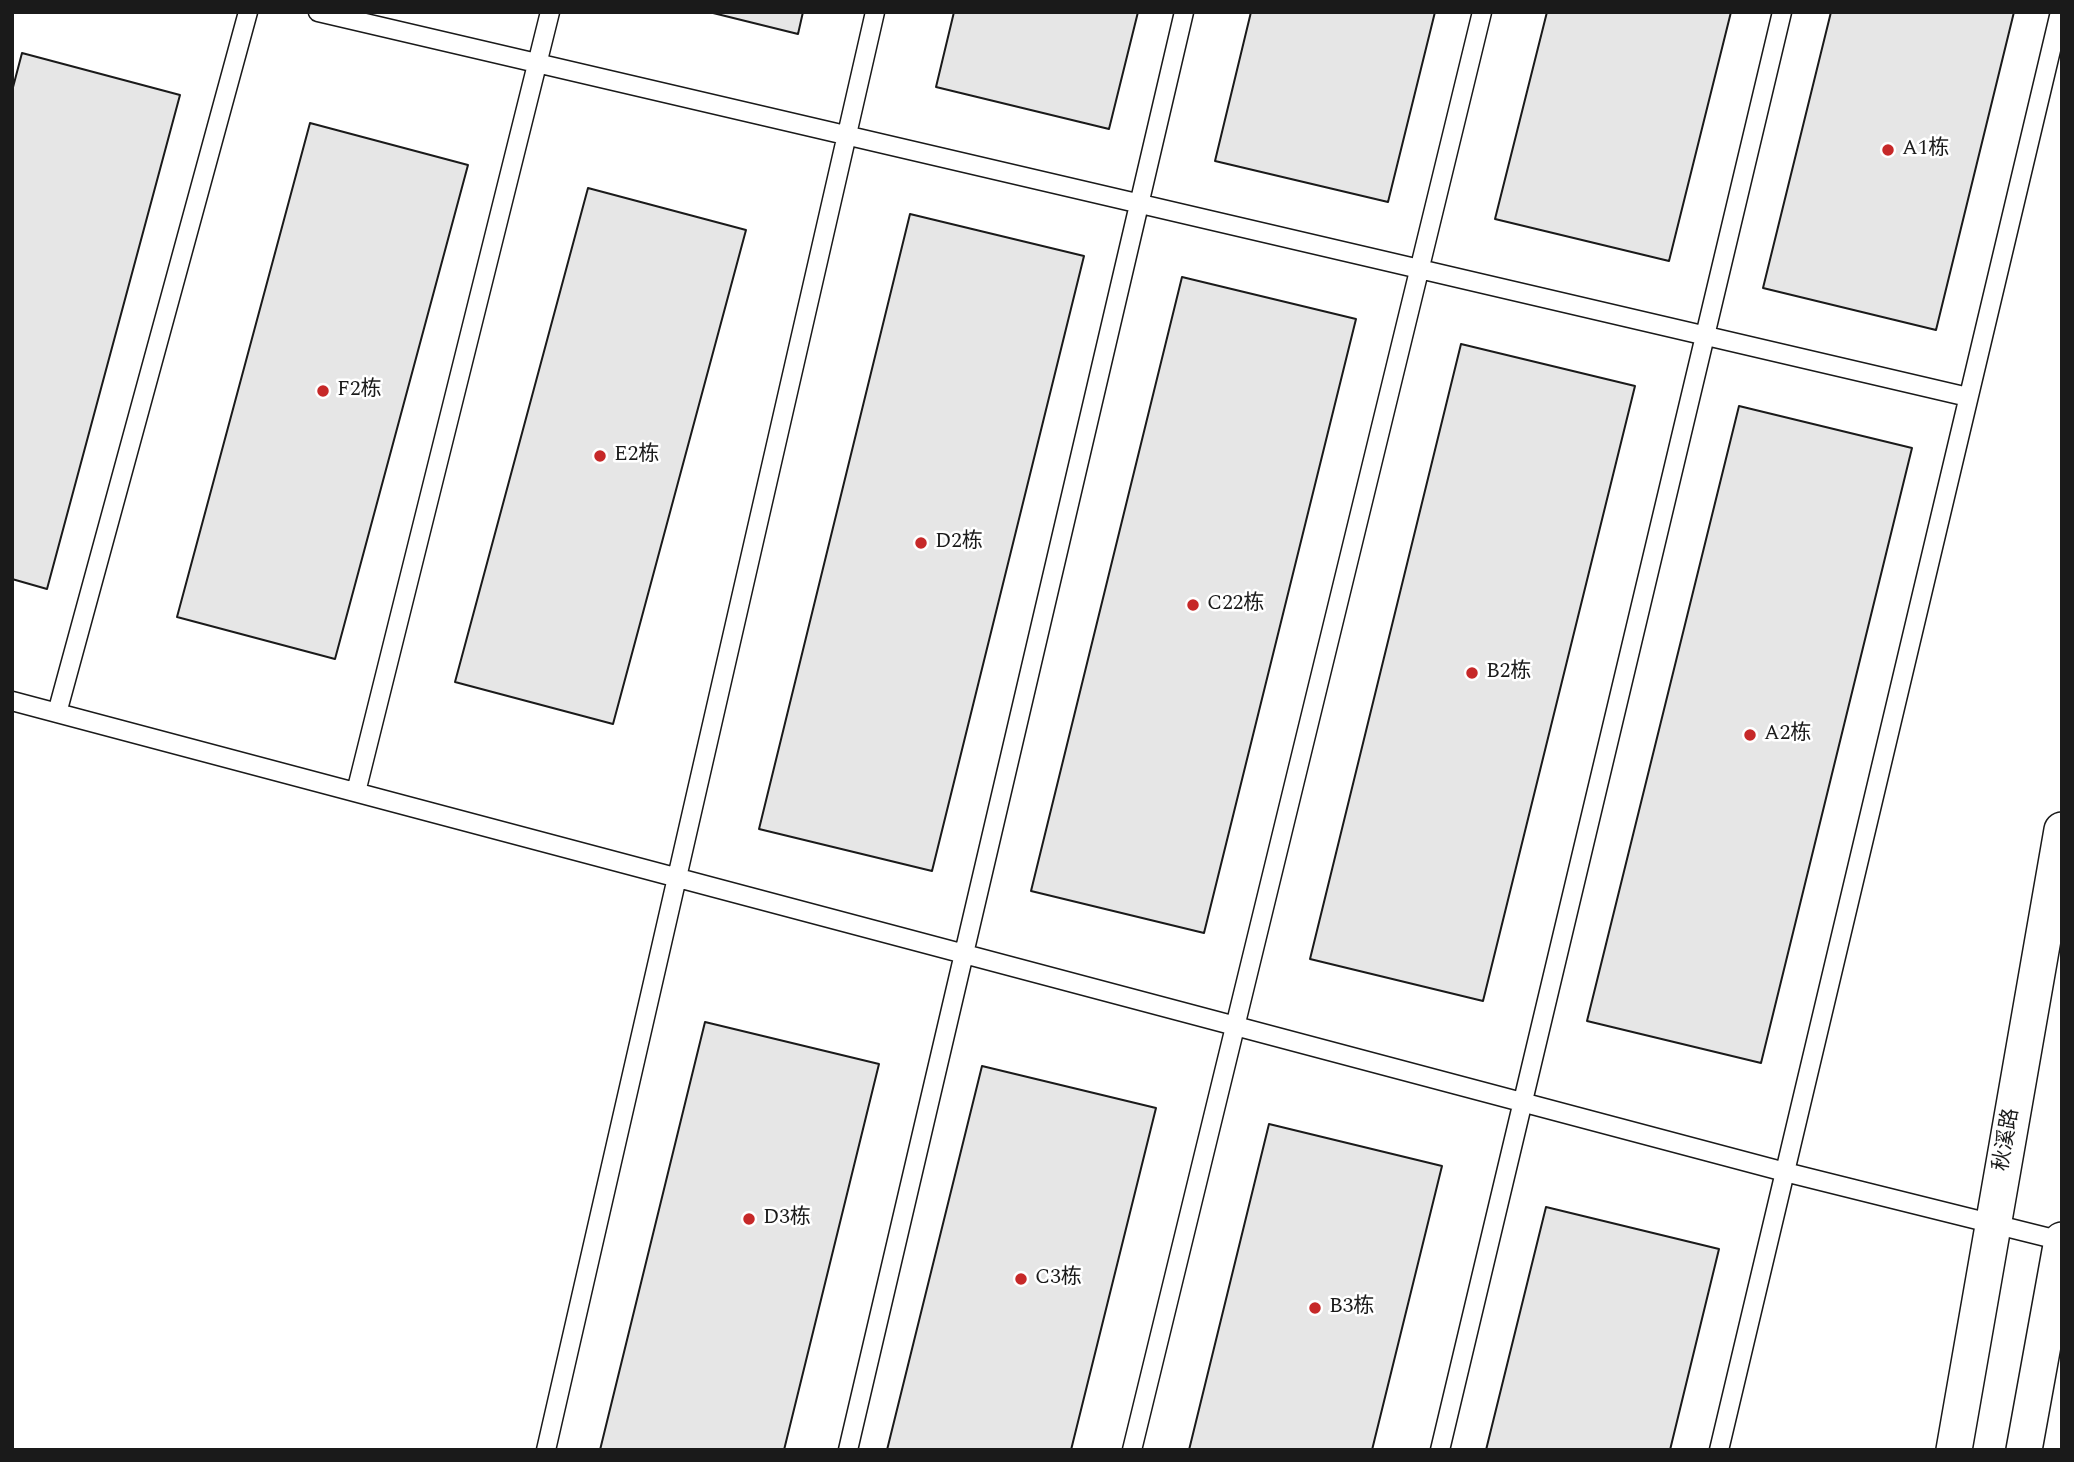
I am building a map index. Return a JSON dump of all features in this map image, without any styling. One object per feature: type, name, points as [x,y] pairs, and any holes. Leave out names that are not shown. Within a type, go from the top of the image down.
[{"type":"street","name":"秋溪路","points":[[1954,1450],[2062,830]]},
{"type":"street","points":[[2024,1450],[2062,1240]]},
{"type":"lane","points":[[57,713],[248,12]]},
{"type":"lane","points":[[318,12],[1968,397]]},
{"type":"lane","points":[[356,792],[550,12]]},
{"type":"lane","points":[[547,1450],[876,12]]},
{"type":"lane","points":[[848,1450],[1184,12]]},
{"type":"lane","points":[[1132,1450],[1482,12]]},
{"type":"lane","points":[[1440,1450],[1782,12]]},
{"type":"lane","points":[[1719,1450],[2060,12]]},
{"type":"lane","points":[[12,701],[1522,1103],[1785,1172],[2062,1240]]},
{"type":"building","points":[[709,12],[803,12],[798,34]]},
{"type":"building","points":[[954,12],[1138,12],[1109,129],[936,87]]},
{"type":"building","points":[[1251,12],[1435,12],[1388,202],[1215,161]]},
{"type":"building","points":[[1547,12],[1731,12],[1669,261],[1495,219]]},
{"type":"building","name":"A1栋","points":[[1831,12],[2014,12],[1936,330],[1763,288]]},
{"type":"building","points":[[22,53],[180,95],[47,589],[12,579],[12,91]]},
{"type":"building","name":"F2栋","points":[[310,123],[468,165],[335,659],[177,617]]},
{"type":"building","name":"E2栋","points":[[588,188],[746,230],[613,724],[455,682]]},
{"type":"building","name":"D2栋","points":[[910,214],[1084,256],[932,871],[759,829]]},
{"type":"building","name":"C22栋","points":[[1182,277],[1356,319],[1204,933],[1031,891]]},
{"type":"building","name":"B2栋","points":[[1461,344],[1635,386],[1483,1001],[1310,959]]},
{"type":"building","name":"A2栋","points":[[1739,406],[1912,448],[1761,1063],[1587,1021]]},
{"type":"building","name":"D3栋","points":[[705,1022],[879,1064],[784,1450],[600,1450]]},
{"type":"building","name":"C3栋","points":[[982,1066],[1156,1108],[1071,1450],[887,1450]]},
{"type":"building","name":"B3栋","points":[[1269,1124],[1442,1166],[1372,1450],[1189,1450]]},
{"type":"building","points":[[1546,1207],[1719,1249],[1670,1450],[1486,1450]]},
{"type":"place","name":"A1栋","points":[[1888,150]]},
{"type":"place","name":"F2栋","points":[[323,391]]},
{"type":"place","name":"E2栋","points":[[600,456]]},
{"type":"place","name":"D2栋","points":[[921,543]]},
{"type":"place","name":"C22栋","points":[[1193,605]]},
{"type":"place","name":"B2栋","points":[[1472,673]]},
{"type":"place","name":"A2栋","points":[[1750,735]]},
{"type":"place","name":"D3栋","points":[[749,1219]]},
{"type":"place","name":"C3栋","points":[[1021,1279]]},
{"type":"place","name":"B3栋","points":[[1315,1308]]}]
